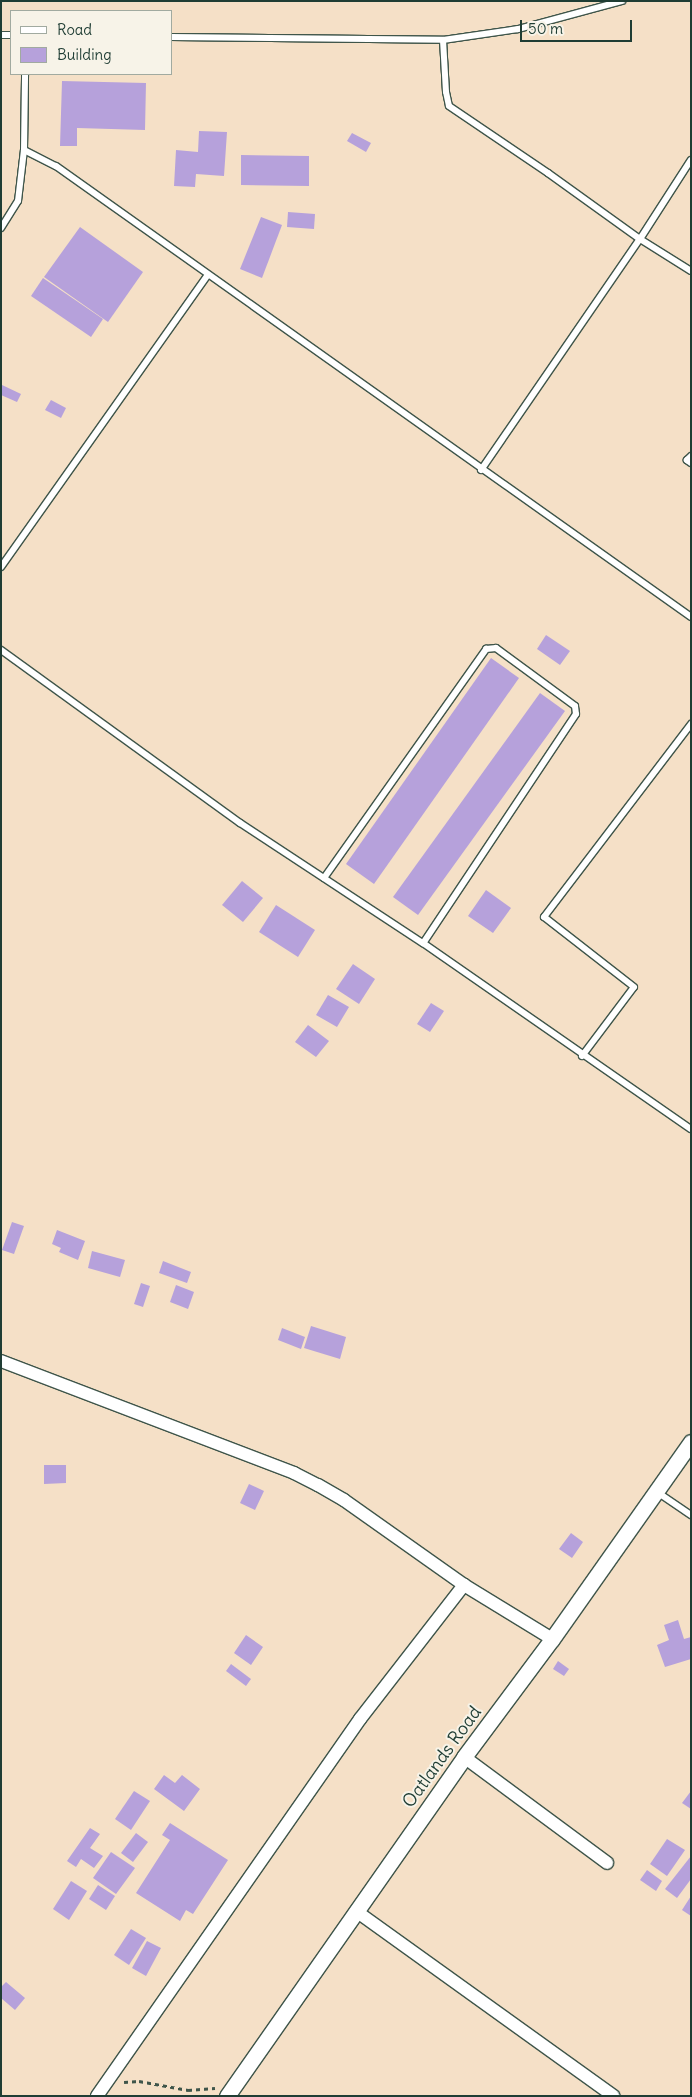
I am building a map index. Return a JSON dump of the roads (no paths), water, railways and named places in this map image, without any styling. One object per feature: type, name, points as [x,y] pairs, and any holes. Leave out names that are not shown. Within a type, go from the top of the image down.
[{"type":"street","points":[[1,1361],[294,1473],[344,1500],[464,1585],[552,1639]]},
{"type":"street","name":"Oatlands Road","points":[[227,2096],[464,1757],[552,1639],[691,1442]]},
{"type":"street","points":[[98,2094],[360,1719],[464,1585]]},
{"type":"street","points":[[464,1757],[607,1863]]},
{"type":"street","points":[[356,1911],[613,2096]]},
{"type":"lane","points":[[172,37],[443,40],[518,29],[622,1]]},
{"type":"lane","points":[[443,40],[446,92],[449,106],[548,173],[640,239],[691,270]]},
{"type":"lane","points":[[1,228],[18,201],[24,150],[25,75]]},
{"type":"lane","points":[[24,150],[56,166],[481,470],[691,617]]},
{"type":"lane","points":[[481,470],[640,239],[691,160]]},
{"type":"lane","points":[[1,567],[208,275]]},
{"type":"lane","points":[[691,456],[687,460],[691,463]]},
{"type":"lane","points":[[324,878],[486,649],[496,648],[575,706],[576,714],[423,943]]},
{"type":"lane","points":[[1,650],[240,823],[423,943],[582,1056],[691,1129]]},
{"type":"lane","points":[[582,1056],[634,987],[544,917],[691,724]]},
{"type":"lane","points":[[656,1491],[691,1515]]}]
